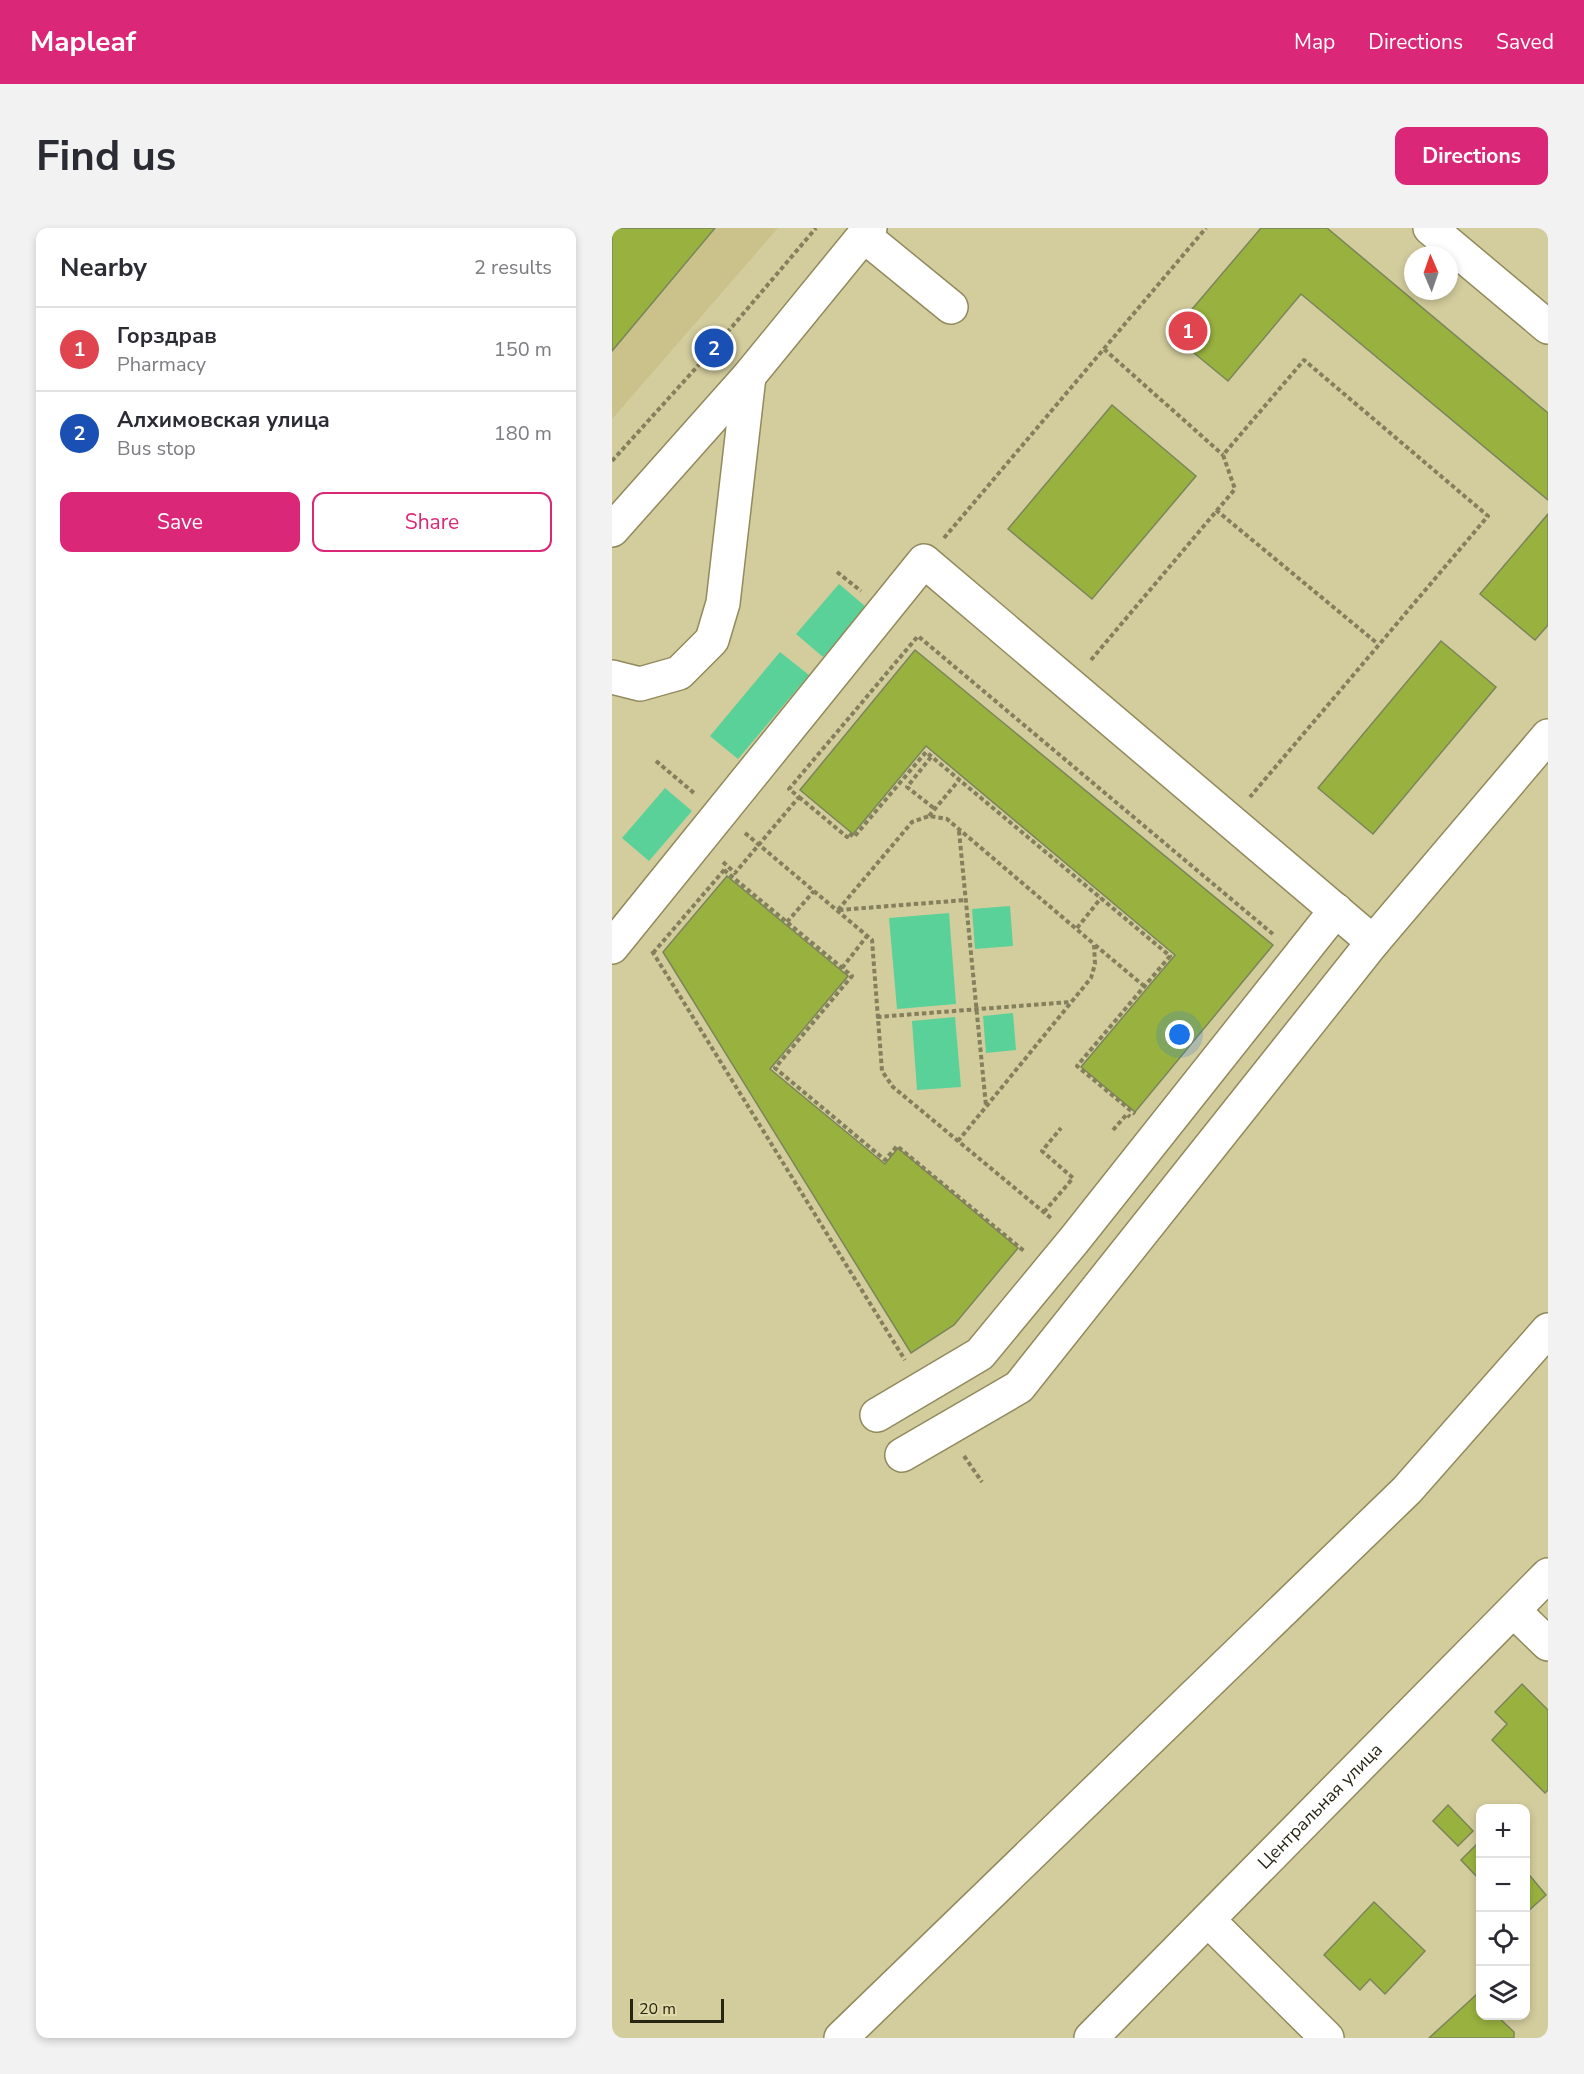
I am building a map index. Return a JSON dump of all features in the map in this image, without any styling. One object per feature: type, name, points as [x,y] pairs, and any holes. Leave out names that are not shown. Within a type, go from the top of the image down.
[{"type":"street","points":[[1431,228],[1548,327]]},
{"type":"street","points":[[612,530],[749,376],[867,232],[951,307]]},
{"type":"street","points":[[612,677],[640,684],[679,673],[712,640],[723,603],[749,376]]},
{"type":"street","points":[[612,947],[924,561],[1373,942]]},
{"type":"street","points":[[902,1455],[1019,1387],[1373,942],[1548,736]]},
{"type":"street","points":[[877,1415],[980,1354],[1075,1239],[1336,910]]},
{"type":"street","points":[[841,2038],[1407,1490],[1548,1329]]},
{"type":"street","name":"Центральная улица","points":[[1091,2038],[1548,1575]]},
{"type":"street","points":[[1514,1611],[1548,1644]]},
{"type":"street","points":[[1208,1920],[1327,2038]]},
{"type":"path","points":[[612,460],[714,348],[816,228]]},
{"type":"path","points":[[924,561],[1206,228]]},
{"type":"path","points":[[1070,686],[1235,489],[1223,455],[1104,349]]},
{"type":"path","points":[[1223,455],[1304,360],[1488,516],[1231,821]]},
{"type":"path","points":[[1216,510],[1378,644]]},
{"type":"path","points":[[1134,1120],[1137,1116],[1077,1066],[1170,956],[926,752],[854,837],[849,833],[846,837],[789,789],[918,636],[1283,943]]},
{"type":"path","points":[[932,757],[907,787],[935,809]]},
{"type":"path","points":[[656,761],[759,844],[872,940],[882,1071],[893,1087],[1075,1239]]},
{"type":"path","points":[[929,816],[960,780]]},
{"type":"path","points":[[726,868],[735,873],[799,797]]},
{"type":"path","points":[[838,910],[912,822],[929,816],[947,819],[1144,986]]},
{"type":"path","points":[[959,830],[986,1106]]},
{"type":"path","points":[[697,841],[787,922],[852,976],[775,1068],[885,1160],[897,1146],[1024,1251],[1023,1254]]},
{"type":"path","points":[[653,953],[726,868]]},
{"type":"path","points":[[787,922],[814,891]]},
{"type":"path","points":[[1077,928],[1101,898]]},
{"type":"path","points":[[838,910],[966,900]]},
{"type":"path","points":[[633,921],[922,1388]]},
{"type":"path","points":[[842,968],[867,936]]},
{"type":"path","points":[[958,1141],[1091,978],[1095,964],[1094,944]]},
{"type":"path","points":[[877,1017],[1071,1002]]},
{"type":"path","points":[[1044,1212],[1073,1178],[1042,1151],[1061,1128]]},
{"type":"path","points":[[946,1429],[982,1482]]},
{"type":"shaded area","points":[[612,228],[778,228],[612,419]]},
{"type":"green space","points":[[839,584],[866,607],[823,657],[796,634]]},
{"type":"green space","points":[[780,652],[809,675],[738,759],[710,736]]},
{"type":"green space","points":[[665,788],[692,811],[649,861],[622,838]]},
{"type":"green space","points":[[1010,906],[1013,946],[975,949],[972,909]]},
{"type":"green space","points":[[949,913],[956,1004],[897,1009],[889,918]]},
{"type":"green space","points":[[1013,1013],[1016,1050],[986,1053],[983,1016]]},
{"type":"green space","points":[[955,1017],[961,1087],[917,1090],[912,1021]]},
{"type":"building","points":[[612,228],[715,228],[612,351]]},
{"type":"building","points":[[1261,228],[1327,228],[1404,292],[1404,300],[1413,300],[1548,413],[1548,500],[1301,294],[1228,381],[1171,334]]},
{"type":"building","points":[[1112,405],[1196,476],[1092,599],[1008,529]]},
{"type":"building","points":[[1548,514],[1548,625],[1535,640],[1480,594]]},
{"type":"building","points":[[1441,641],[1496,687],[1373,834],[1318,788]]},
{"type":"building","points":[[915,650],[1273,945],[1135,1112],[1081,1067],[1175,955],[926,746],[853,834],[800,790]]},
{"type":"building","points":[[727,876],[848,976],[770,1069],[885,1164],[898,1148],[1018,1248],[954,1325],[911,1353],[663,952]]},
{"type":"building","points":[[1522,1684],[1548,1710],[1548,1790],[1545,1793],[1492,1740],[1507,1724],[1495,1712]]},
{"type":"building","points":[[1448,1805],[1473,1831],[1458,1846],[1433,1821]]},
{"type":"building","points":[[1476,1845],[1476,1876],[1461,1860]]},
{"type":"building","points":[[1530,1876],[1546,1895],[1530,1909]]},
{"type":"building","points":[[1374,1902],[1425,1951],[1385,1994],[1370,1979],[1360,1990],[1324,1955]]},
{"type":"building","points":[[1476,1995],[1476,2020],[1501,2020],[1514,2032],[1514,2038],[1429,2038]]},
{"type":"place","name":"Горздрав","points":[[1188,331]]},
{"type":"place","name":"Алхимовская улица","points":[[714,348]]}]
